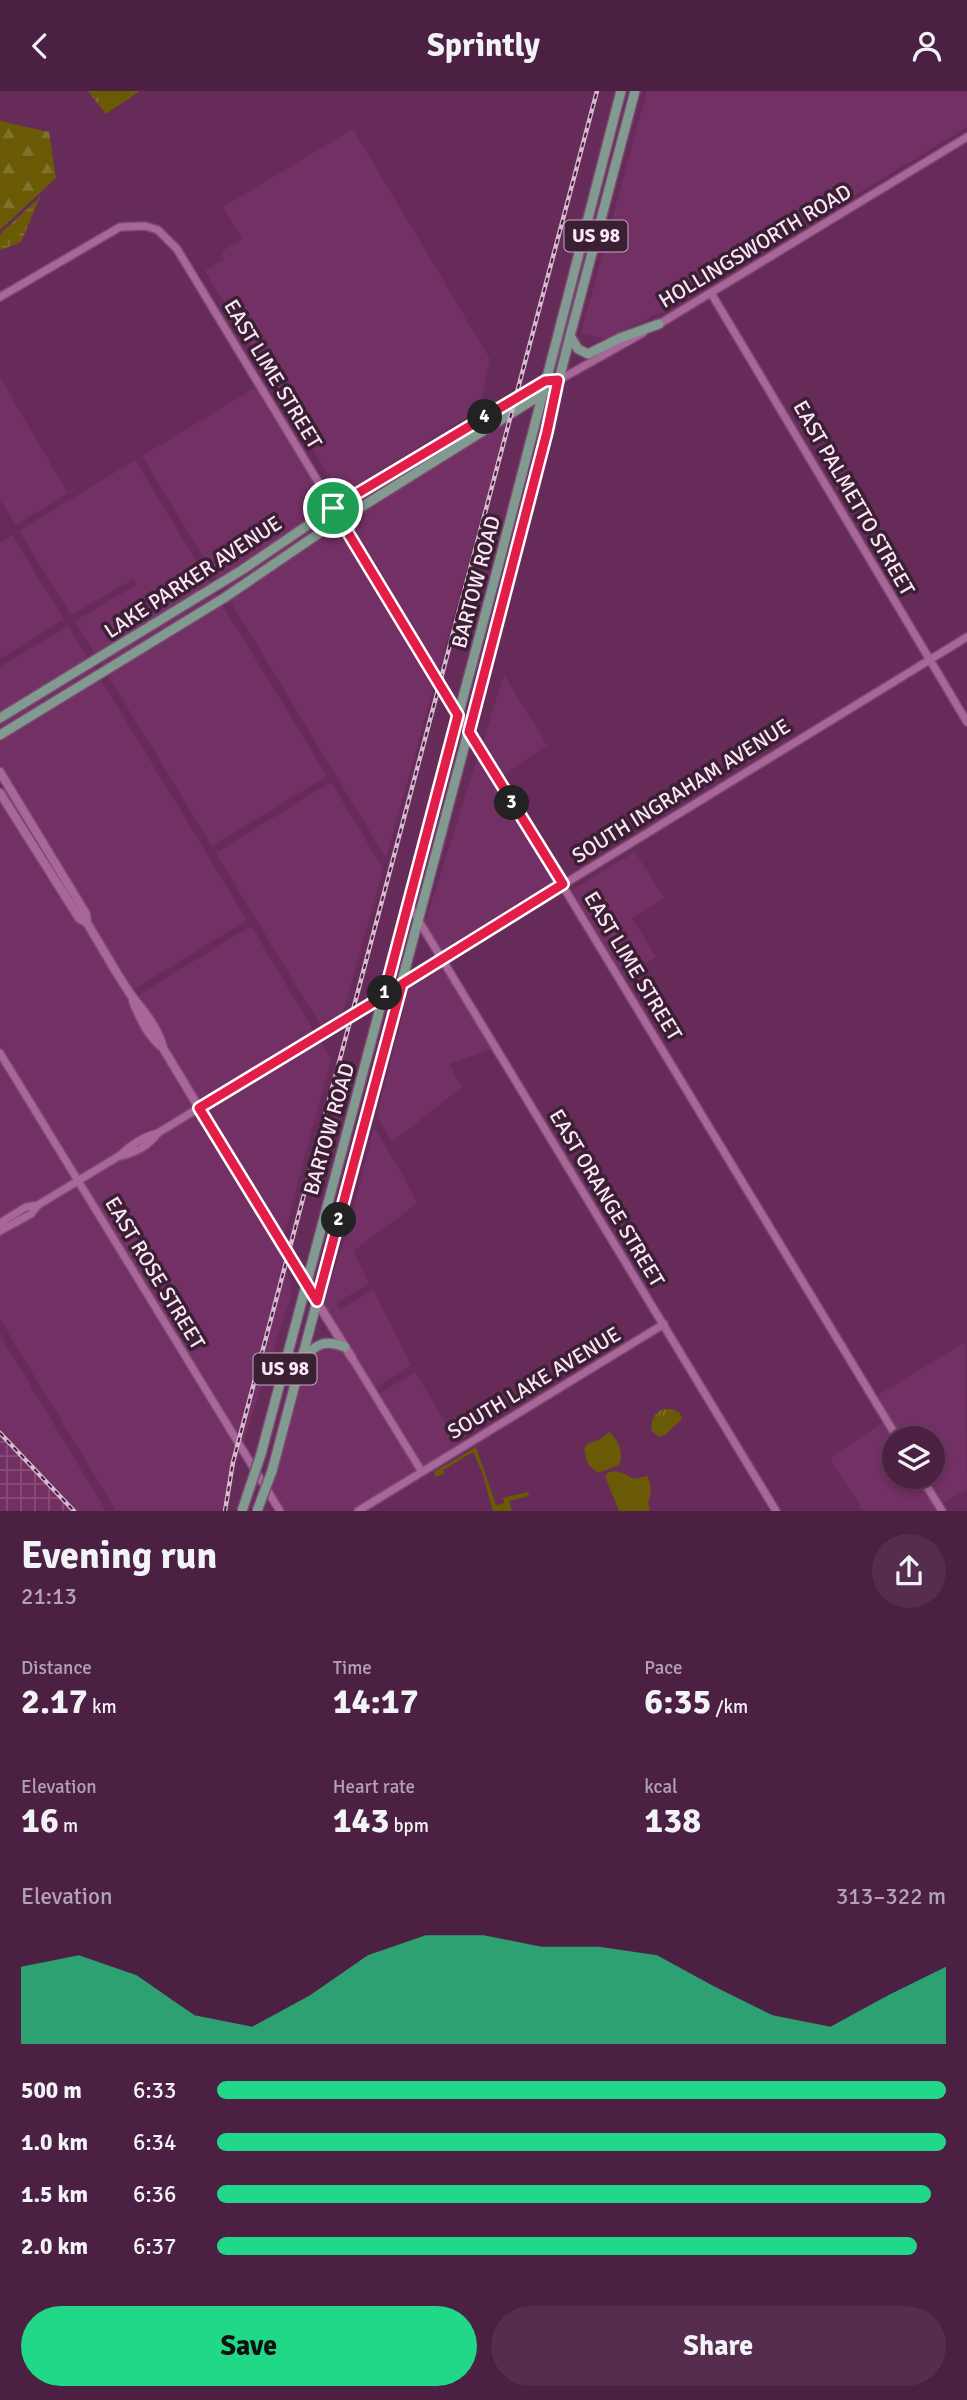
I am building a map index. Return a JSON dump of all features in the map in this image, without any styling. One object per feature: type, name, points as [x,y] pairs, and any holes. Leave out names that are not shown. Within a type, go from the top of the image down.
[{"type":"main road","name":"BARTOW ROAD","points":[[306,1283],[543,395],[621,91]]},
{"type":"main road","name":"BARTOW ROAD","points":[[317,1301],[469,732],[635,91]]},
{"type":"main road","points":[[570,336],[578,349],[589,354],[620,338],[659,324]]},
{"type":"main road","name":"LAKE PARKER AVENUE","points":[[0,718],[216,586],[333,508],[545,381],[558,380]]},
{"type":"main road","name":"LAKE PARKER AVENUE","points":[[0,735],[223,599],[341,520],[543,395],[558,380]]},
{"type":"main road","points":[[0,772],[86,914],[87,923],[131,995],[139,1016],[154,1041],[163,1048],[352,1358]]},
{"type":"main road","points":[[0,793],[79,918],[87,923]]},
{"type":"main road","name":"US 98","points":[[242,1511],[271,1423],[306,1283]]},
{"type":"main road","name":"US 98","points":[[257,1511],[272,1471],[317,1301]]},
{"type":"main road","points":[[301,1363],[310,1351],[323,1342],[345,1347]]},
{"type":"street","name":"HOLLINGSWORTH ROAD","points":[[558,380],[659,324],[967,137]]},
{"type":"street","name":"EAST LIME STREET","points":[[2,296],[120,227],[145,226],[158,230],[177,249],[890,1426]]},
{"type":"street","name":"EAST PALMETTO STREET","points":[[711,293],[967,722]]},
{"type":"street","name":"SOUTH INGRAHAM AVENUE","points":[[38,1205],[119,1156],[145,1136],[158,1133],[384,996],[967,637]]},
{"type":"street","name":"EAST ORANGE STREET","points":[[408,903],[776,1511]]},
{"type":"street","name":"EAST ROSE STREET","points":[[0,1053],[280,1511]]},
{"type":"street","points":[[0,1223],[26,1207],[38,1205]]},
{"type":"street","points":[[0,1231],[32,1214],[38,1205]]},
{"type":"street","name":"SOUTH LAKE AVENUE","points":[[358,1511],[664,1324]]},
{"type":"street","points":[[352,1358],[422,1472]]},
{"type":"street","points":[[928,1489],[942,1511]]},
{"type":"shaded area","points":[[647,91],[967,91],[967,127],[670,308],[605,339],[581,333]]},
{"type":"shaded area","points":[[353,129],[490,359],[479,410],[345,492],[340,486],[336,488],[205,271],[224,259],[221,252],[242,239],[223,207]]},
{"type":"shaded area","points":[[0,377],[67,492],[83,484],[16,525],[0,500]]},
{"type":"shaded area","points":[[255,388],[328,507],[218,581],[142,456]]},
{"type":"shaded area","points":[[508,420],[438,672],[346,521]]},
{"type":"shaded area","points":[[135,460],[211,585],[96,655],[75,621],[136,585],[133,579],[71,615],[19,531]]},
{"type":"shaded area","points":[[332,514],[335,519],[225,593],[221,587]]},
{"type":"shaded area","points":[[339,525],[435,682],[386,858],[229,599]]},
{"type":"shaded area","points":[[12,535],[64,619],[0,659],[0,543]]},
{"type":"shaded area","points":[[214,591],[218,597],[103,667],[100,662]]},
{"type":"shaded area","points":[[222,604],[327,776],[212,846],[107,674]]},
{"type":"shaded area","points":[[68,626],[89,660],[0,714],[0,667]]},
{"type":"shaded area","points":[[93,666],[96,672],[0,730],[0,722]]},
{"type":"shaded area","points":[[504,675],[547,745],[501,777],[482,746]]},
{"type":"shaded area","points":[[100,678],[247,920],[133,990],[94,927],[90,912],[0,764],[0,739]]},
{"type":"shaded area","points":[[478,756],[557,884],[443,953],[425,923]]},
{"type":"shaded area","points":[[331,782],[383,869],[342,1017],[322,1028],[216,853]]},
{"type":"shaded area","points":[[0,801],[76,920],[87,931],[126,994],[135,1018],[150,1043],[161,1052],[194,1107],[144,1133],[118,1153],[80,1176],[0,1045]]},
{"type":"shaded area","points":[[635,852],[665,898],[632,918],[656,957],[624,977],[572,890]]},
{"type":"shaded area","points":[[251,926],[315,1033],[201,1102],[168,1048],[164,1034],[137,996]]},
{"type":"shaded area","points":[[440,964],[491,1049],[449,1064],[462,1087],[392,1142],[377,1116],[410,983]]},
{"type":"shaded area","points":[[319,1039],[331,1059],[283,1239],[204,1109]]},
{"type":"shaded area","points":[[0,1061],[73,1180],[0,1219]]},
{"type":"shaded area","points":[[197,1113],[284,1257],[292,1293],[243,1443],[83,1182],[121,1159],[137,1155],[153,1146],[162,1134]]},
{"type":"shaded area","points":[[374,1127],[417,1204],[353,1251],[369,1283],[336,1304],[340,1310],[373,1290],[411,1365],[375,1388],[323,1303],[347,1234]]},
{"type":"shaded area","points":[[76,1186],[239,1454],[221,1511],[116,1511],[0,1319],[0,1234],[7,1233],[33,1217],[42,1207]]},
{"type":"shaded area","points":[[0,1335],[106,1511],[76,1511],[0,1430]]},
{"type":"shaded area","points":[[965,1342],[967,1489],[942,1504],[933,1489],[945,1489],[945,1426],[896,1426],[877,1396]]},
{"type":"shaded area","points":[[324,1346],[342,1350],[416,1471],[351,1511],[285,1511],[270,1487],[310,1358]]},
{"type":"shaded area","points":[[415,1372],[459,1445],[423,1467],[379,1394]]},
{"type":"shaded area","points":[[883,1422],[885,1426],[882,1426],[882,1489],[923,1489],[937,1511],[863,1511],[830,1458]]},
{"type":"shaded area","points":[[0,1430],[76,1511],[0,1511]]},
{"type":"green space","points":[[88,91],[140,91],[106,114]]},
{"type":"green space","points":[[0,121],[49,132],[56,178],[0,230]]},
{"type":"green space","points":[[40,197],[21,242],[0,250],[0,234]]},
{"type":"green space","points":[[663,1409],[680,1413],[682,1419],[665,1435],[659,1437],[652,1431],[652,1421]]},
{"type":"green space","points":[[609,1432],[620,1447],[619,1465],[598,1473],[588,1464],[584,1450],[587,1444],[599,1440]]},
{"type":"green space","points":[[476,1447],[496,1505],[504,1503],[503,1498],[528,1492],[529,1496],[509,1501],[512,1511],[493,1511],[482,1472],[473,1452],[436,1477],[434,1472]]},
{"type":"green space","points":[[614,1471],[634,1479],[647,1476],[651,1486],[648,1503],[650,1511],[619,1511],[605,1477],[608,1472]]},
{"type":"railway","points":[[225,1511],[233,1462],[597,91]]},
{"type":"railway","points":[[0,1433],[74,1511]]},
{"type":"route","points":[[558,380],[469,732],[563,884],[402,984],[317,1301],[199,1108],[384,996],[458,715],[333,508],[515,398],[545,381],[558,380]]}]
